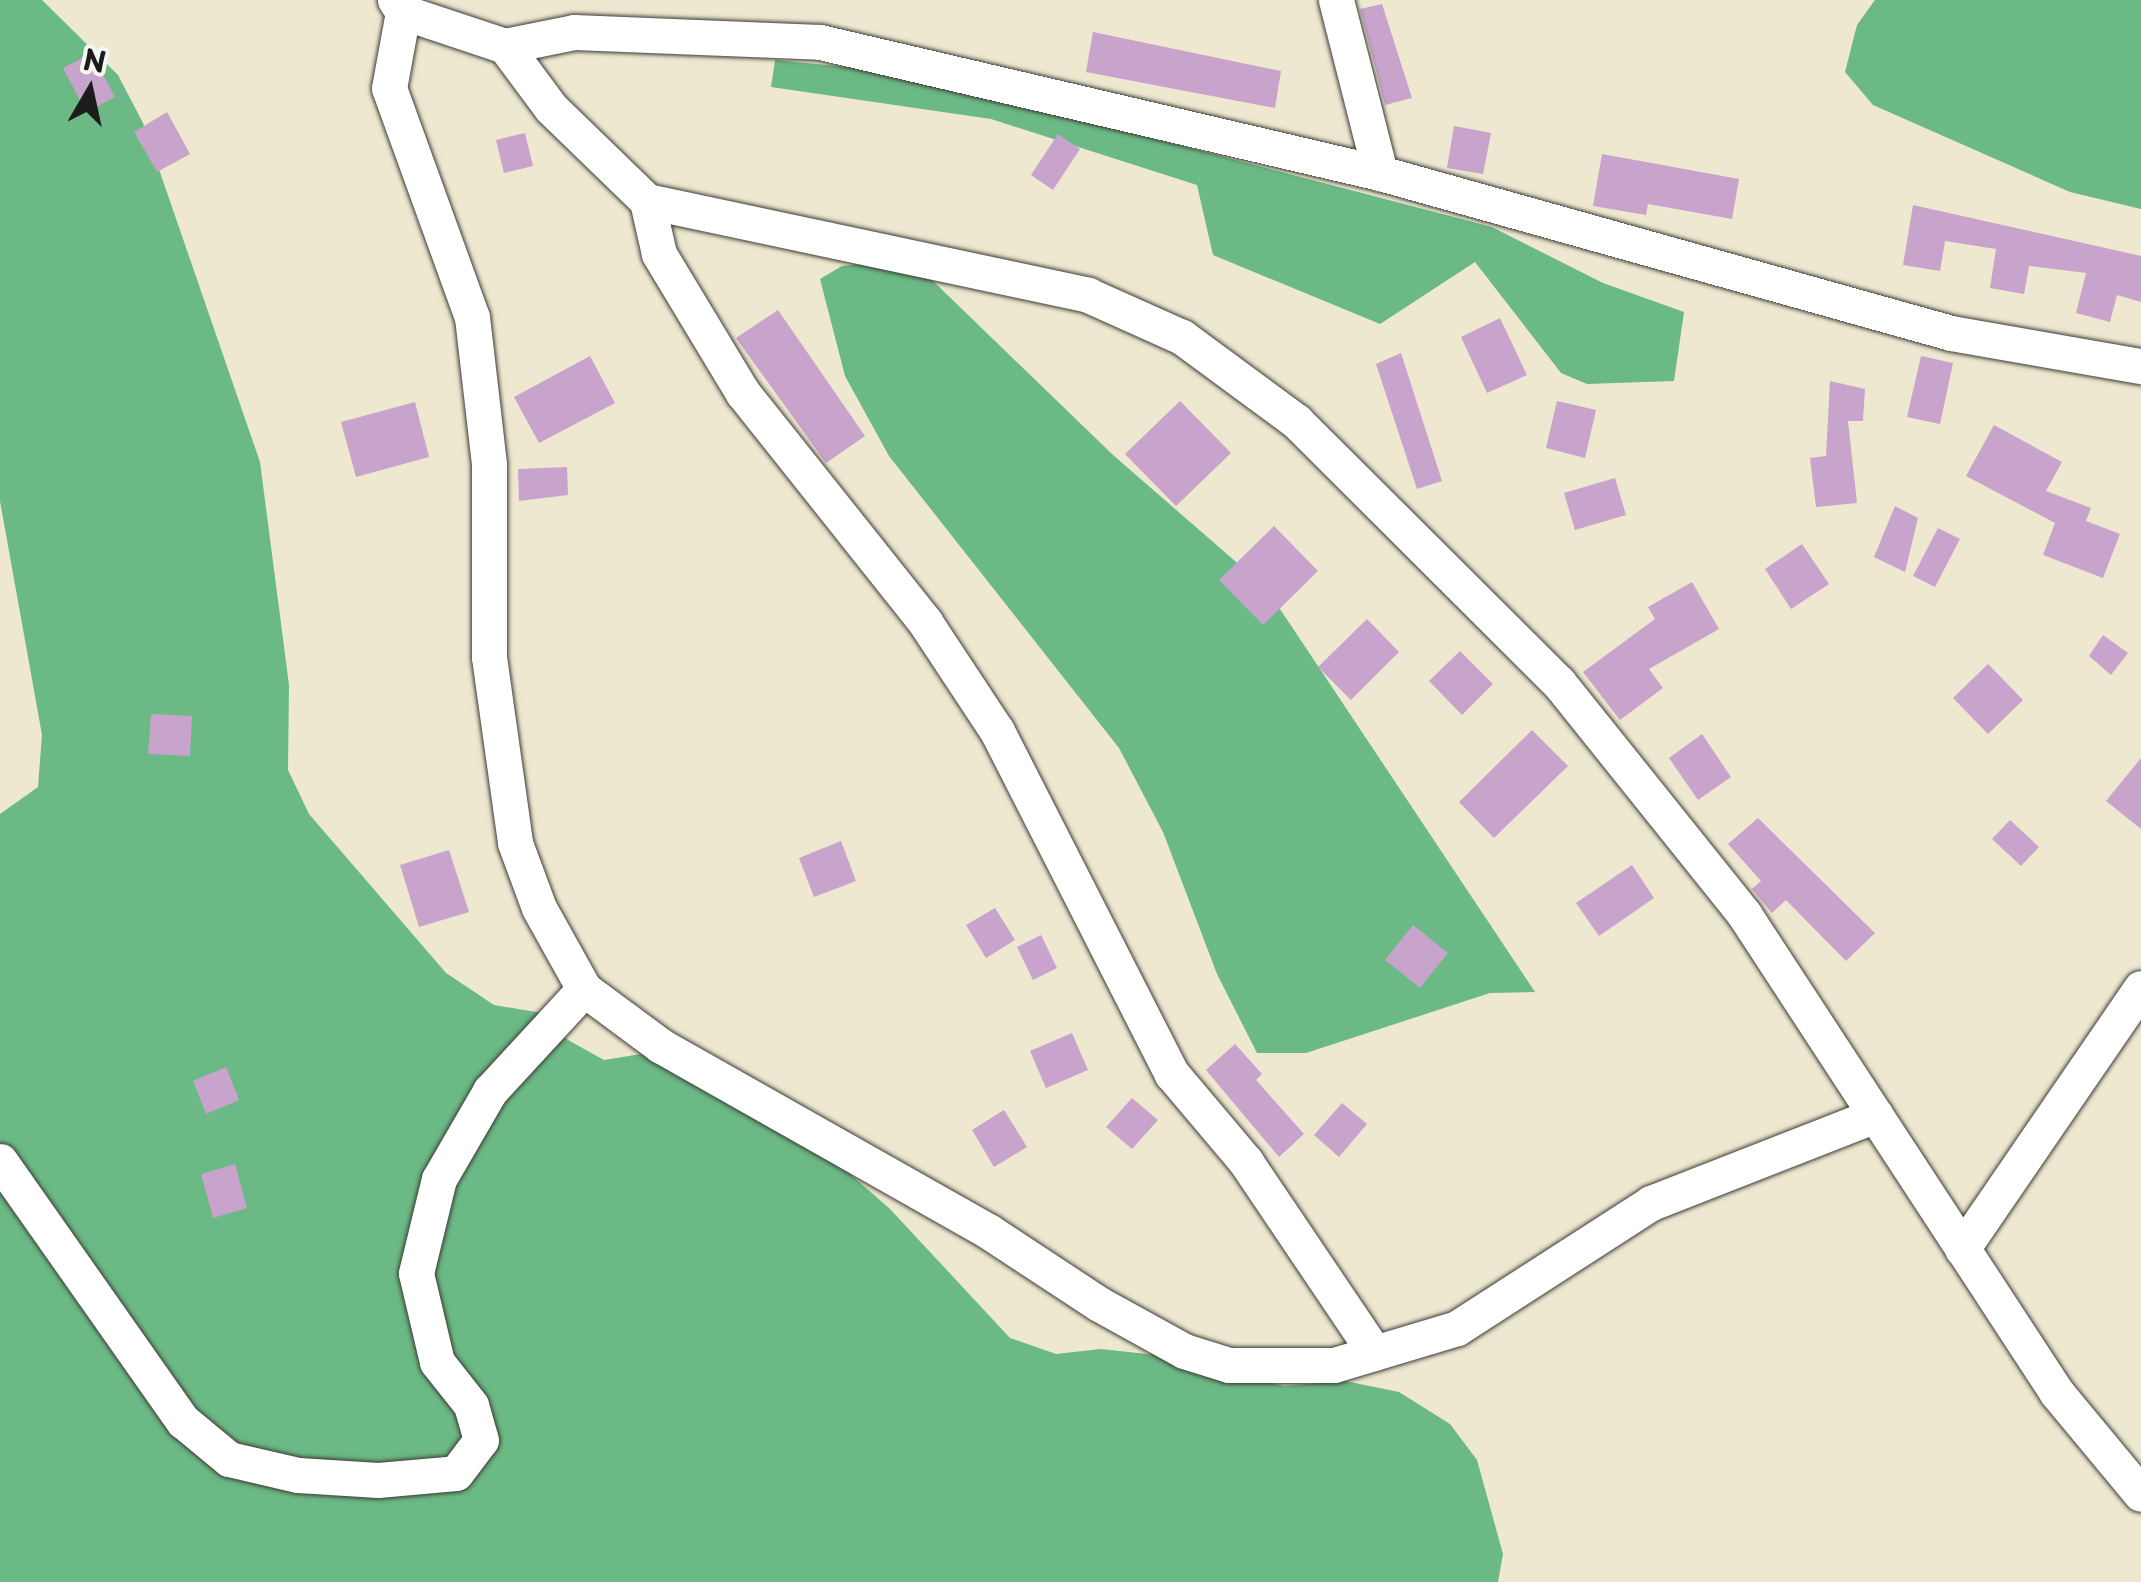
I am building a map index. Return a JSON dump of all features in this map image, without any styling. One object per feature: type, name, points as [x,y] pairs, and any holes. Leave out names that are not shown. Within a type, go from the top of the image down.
[{"type":"street","points":[[1336,0],[1380,172]]},
{"type":"street","points":[[1875,1115],[1651,1203],[1457,1328],[1334,1364],[1276,1369],[1184,1352],[988,1231],[662,1046],[584,989],[539,908],[515,843],[490,658],[488,465],[472,317],[390,88],[399,6],[505,46],[574,32],[820,42],[1380,172],[1951,333],[2141,366]]},
{"type":"street","points":[[505,46],[551,108],[648,201],[1088,296],[1182,337],[1296,421],[1559,683],[1744,914],[2057,1392],[2141,1494]]},
{"type":"street","points":[[648,201],[659,254],[743,392],[925,622],[997,731],[1172,1074],[1256,1175],[1374,1352]]},
{"type":"street","points":[[1962,1249],[2141,988]]},
{"type":"street","points":[[0,1161],[183,1420],[228,1459],[298,1475],[378,1480],[456,1473],[481,1440],[471,1405],[438,1362],[416,1273],[438,1180],[490,1091],[584,989]]},
{"type":"green space","points":[[0,0],[42,0],[118,75],[143,123],[260,462],[289,685],[288,770],[309,814],[446,973],[494,1005],[542,1013],[568,1040],[604,1060],[641,1054],[685,1070],[824,1151],[890,1209],[1010,1338],[1056,1354],[1101,1349],[1156,1355],[1284,1386],[1345,1381],[1399,1392],[1450,1424],[1477,1460],[1503,1554],[1498,1582],[0,1582],[0,814],[38,787],[42,735],[0,501]]},
{"type":"green space","points":[[1875,0],[2141,0],[2141,209],[2070,192],[1873,105],[1845,72],[1857,25]]},
{"type":"green space","points":[[775,60],[898,72],[1492,227],[1603,283],[1684,312],[1674,381],[1587,384],[1561,373],[1475,262],[1380,324],[1213,255],[1197,185],[991,119],[771,87]]},
{"type":"green space","points":[[888,261],[933,281],[1113,455],[1266,588],[1535,992],[1490,993],[1306,1053],[1257,1053],[1217,974],[1163,832],[1119,748],[889,456],[845,376],[820,279],[842,266]]},
{"type":"building","points":[[1382,4],[1412,98],[1385,105],[1360,9]]},
{"type":"building","points":[[1093,32],[1281,71],[1275,108],[1086,72]]},
{"type":"building","points":[[92,53],[115,97],[86,112],[63,68]]},
{"type":"building","points":[[167,112],[190,154],[157,172],[134,132]]},
{"type":"building","points":[[1454,126],[1491,133],[1483,174],[1447,168]]},
{"type":"building","points":[[525,133],[533,166],[504,173],[496,140]]},
{"type":"building","points":[[1058,134],[1080,149],[1053,190],[1031,175]]},
{"type":"building","points":[[1602,154],[1739,179],[1732,219],[1648,204],[1646,215],[1593,206]]},
{"type":"building","points":[[1913,205],[2141,256],[2141,302],[2117,295],[2110,322],[2076,313],[2086,273],[2029,266],[2024,294],[1990,288],[1996,249],[1945,241],[1940,271],[1903,265]]},
{"type":"building","points":[[778,310],[865,436],[826,463],[736,338]]},
{"type":"building","points":[[1500,318],[1527,375],[1487,393],[1461,337]]},
{"type":"building","points":[[1401,353],[1442,481],[1417,489],[1376,364]]},
{"type":"building","points":[[590,356],[615,403],[539,443],[514,397]]},
{"type":"building","points":[[1921,356],[1953,363],[1940,424],[1907,417]]},
{"type":"building","points":[[1830,381],[1865,389],[1863,421],[1848,421],[1857,503],[1816,507],[1810,458],[1826,456]]},
{"type":"building","points":[[1180,401],[1231,453],[1176,506],[1125,454]]},
{"type":"building","points":[[1557,401],[1596,410],[1585,458],[1546,448]]},
{"type":"building","points":[[415,402],[429,457],[356,477],[341,422]]},
{"type":"building","points":[[1994,425],[2062,462],[2046,491],[2091,508],[2086,521],[2120,534],[2103,578],[2043,555],[2055,523],[1966,476]]},
{"type":"building","points":[[567,467],[568,495],[519,501],[518,469]]},
{"type":"building","points":[[1615,478],[1626,515],[1575,530],[1564,493]]},
{"type":"building","points":[[1895,506],[1918,518],[1905,572],[1874,557]]},
{"type":"building","points":[[1274,526],[1318,571],[1263,625],[1219,580]]},
{"type":"building","points":[[1938,528],[1960,539],[1935,587],[1913,576]]},
{"type":"building","points":[[1802,544],[1829,584],[1791,609],[1765,569]]},
{"type":"building","points":[[1692,582],[1719,629],[1649,669],[1663,688],[1620,720],[1583,672],[1655,619],[1648,607]]},
{"type":"building","points":[[1367,619],[1399,652],[1351,700],[1318,667]]},
{"type":"building","points":[[2103,635],[2128,653],[2111,675],[2089,656]]},
{"type":"building","points":[[1460,651],[1493,684],[1462,715],[1429,681]]},
{"type":"building","points":[[1988,664],[2023,700],[1988,734],[1953,698]]},
{"type":"building","points":[[151,714],[192,716],[190,756],[148,754]]},
{"type":"building","points":[[1532,730],[1568,766],[1494,838],[1459,802]]},
{"type":"building","points":[[1702,734],[1731,777],[1698,800],[1669,758]]},
{"type":"building","points":[[2141,758],[2141,829],[2106,801]]},
{"type":"building","points":[[1758,818],[1875,933],[1846,961],[1786,900],[1772,913],[1752,889],[1761,881],[1728,844]]},
{"type":"building","points":[[2010,820],[2039,847],[2021,866],[1992,839]]},
{"type":"building","points":[[841,841],[856,881],[814,897],[799,858]]},
{"type":"building","points":[[449,850],[469,912],[419,927],[400,865]]},
{"type":"building","points":[[1632,865],[1654,898],[1599,936],[1576,903]]},
{"type":"building","points":[[995,908],[1015,940],[986,958],[966,925]]},
{"type":"building","points":[[1413,925],[1448,953],[1420,988],[1385,960]]},
{"type":"building","points":[[1041,935],[1057,968],[1033,980],[1017,947]]},
{"type":"building","points":[[1072,1033],[1088,1070],[1046,1088],[1030,1051]]},
{"type":"building","points":[[1235,1044],[1262,1074],[1256,1080],[1304,1134],[1279,1157],[1206,1070]]},
{"type":"building","points":[[226,1067],[239,1100],[206,1114],[193,1081]]},
{"type":"building","points":[[1132,1098],[1158,1120],[1132,1149],[1106,1127]]},
{"type":"building","points":[[1342,1103],[1367,1124],[1339,1157],[1314,1135]]},
{"type":"building","points":[[1004,1110],[1027,1147],[994,1167],[972,1130]]},
{"type":"building","points":[[235,1164],[247,1208],[213,1218],[201,1174]]}]
